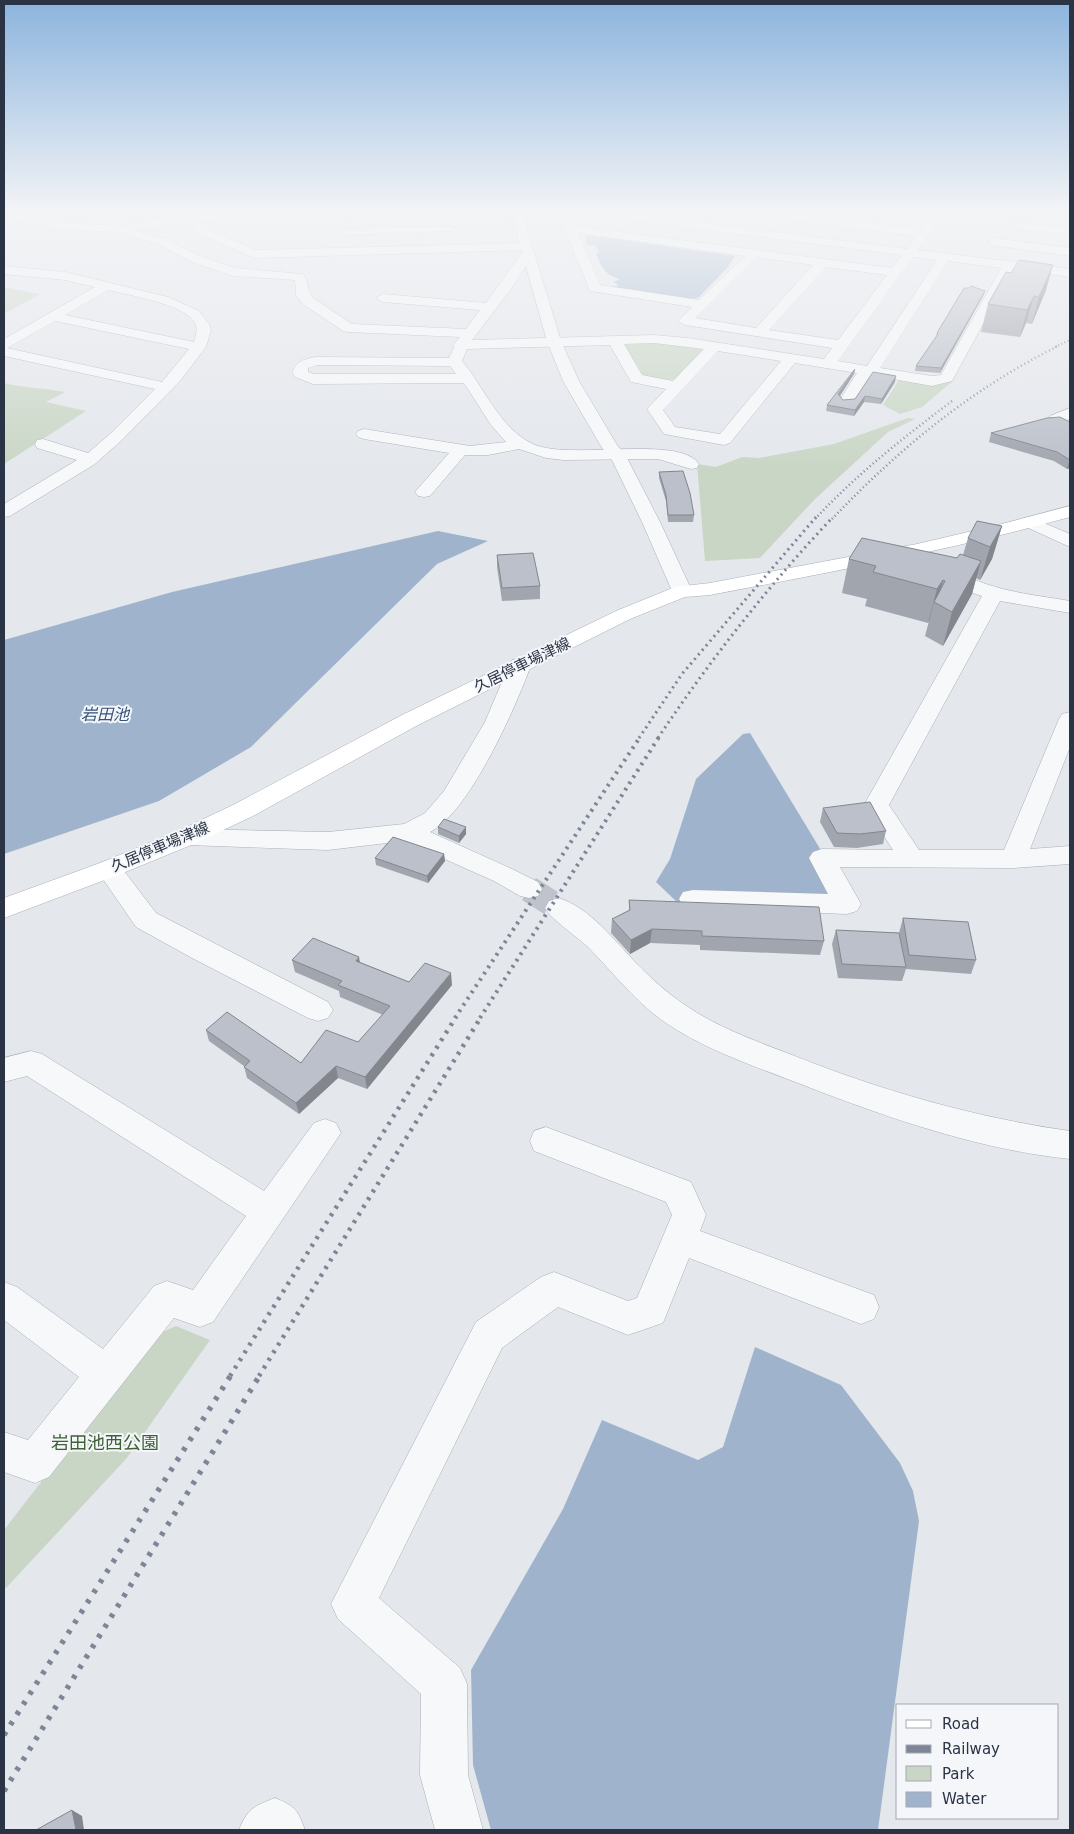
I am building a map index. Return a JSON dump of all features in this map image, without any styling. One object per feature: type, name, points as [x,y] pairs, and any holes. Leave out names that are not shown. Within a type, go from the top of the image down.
[{"type":"main road","name":"久居停車場津線","points":[[4,908],[109,869],[187,837],[244,810],[410,720],[520,665],[623,615],[682,591],[710,589],[917,550],[1070,511]]},
{"type":"street","points":[[4,345],[84,299]]},
{"type":"street","points":[[4,512],[90,459],[166,387],[199,347],[204,338],[204,328],[193,312],[158,299]]},
{"type":"street","points":[[306,299],[348,328],[464,339],[554,341],[660,339],[932,380],[947,378],[990,299]]},
{"type":"street","points":[[390,299],[489,307]]},
{"type":"street","points":[[454,362],[464,339],[496,299]]},
{"type":"street","points":[[542,299],[554,341],[571,381],[610,448],[618,456],[682,591]]},
{"type":"street","points":[[666,299],[702,304]]},
{"type":"street","points":[[708,299],[685,321],[841,345]]},
{"type":"street","points":[[759,333],[790,299]]},
{"type":"street","points":[[828,364],[875,299]]},
{"type":"street","points":[[847,401],[917,299]]},
{"type":"street","points":[[53,317],[199,347]]},
{"type":"street","points":[[614,339],[636,379],[677,386]]},
{"type":"street","points":[[715,346],[656,410],[670,431],[724,440],[790,358]]},
{"type":"street","points":[[4,352],[166,387]]},
{"type":"street","points":[[466,378],[313,379],[300,374],[301,366],[315,361],[454,362],[462,369],[466,378],[472,383],[502,428],[521,444],[555,454],[618,456],[660,454],[691,464]]},
{"type":"street","points":[[364,434],[480,452],[521,444]]},
{"type":"street","points":[[43,444],[90,459]]},
{"type":"street","points":[[424,492],[460,450]]},
{"type":"street","points":[[1030,522],[1070,541]]},
{"type":"street","points":[[917,550],[955,580],[994,593],[1070,607]]},
{"type":"street","points":[[912,859],[876,805],[994,593]]},
{"type":"street","points":[[187,837],[328,841],[391,836],[424,826],[438,816],[454,796],[510,696],[520,665]]},
{"type":"street","points":[[1013,859],[1070,718]]},
{"type":"street","points":[[407,832],[503,875],[529,890]]},
{"type":"street","points":[[693,899],[847,904],[822,858],[1013,859],[1070,855]]},
{"type":"street","points":[[109,869],[146,920],[202,952],[318,1010]]},
{"type":"street","points":[[559,908],[593,935],[640,986],[668,1009],[778,1064],[891,1104],[982,1131],[1032,1141],[1070,1145]]},
{"type":"street","points":[[4,1070],[31,1063],[269,1212]]},
{"type":"street","points":[[4,1452],[35,1463],[167,1298],[200,1310],[325,1133]]},
{"type":"street","points":[[459,1830],[444,1775],[444,1684],[353,1604],[489,1335],[554,1289],[628,1318],[650,1311],[690,1215],[679,1192],[546,1141]]},
{"type":"street","points":[[680,1239],[861,1308]]},
{"type":"street","points":[[4,1299],[106,1374]]},
{"type":"street","points":[[263,1830],[275,1822],[281,1830]]},
{"type":"green space","points":[[4,299],[32,299],[4,314]]},
{"type":"green space","points":[[632,341],[698,346],[703,350],[675,379],[649,378],[642,374],[624,344]]},
{"type":"green space","points":[[900,378],[934,384],[954,380],[922,407],[900,414],[883,405]]},
{"type":"green space","points":[[4,383],[65,392],[46,402],[86,411],[4,464]]},
{"type":"green space","points":[[908,418],[915,419],[888,432],[815,499],[760,558],[705,561],[697,464],[716,467],[742,457],[759,458],[834,444]]},
{"type":"green space","name":"岩田池西公園","points":[[176,1326],[210,1340],[126,1459],[6,1588],[4,1587],[4,1530],[154,1336]]},
{"type":"water","name":"岩田池","points":[[438,531],[488,541],[437,564],[251,747],[159,801],[4,854],[4,640],[172,592]]},
{"type":"water","points":[[750,733],[822,852],[835,893],[828,897],[678,903],[656,882],[670,859],[696,779],[743,734]]},
{"type":"water","points":[[755,1347],[841,1385],[900,1463],[913,1491],[919,1521],[878,1830],[491,1830],[473,1765],[471,1670],[563,1509],[602,1420],[698,1460],[723,1447]]},
{"type":"building","points":[[958,299],[981,299],[941,368],[916,366]]},
{"type":"building","points":[[991,299],[1033,299],[1027,310],[988,304]]},
{"type":"building","points":[[855,369],[838,394],[843,400],[855,399],[873,372],[896,376],[882,399],[865,396],[855,410],[827,405]]},
{"type":"building","points":[[1060,417],[1070,422],[1070,460],[1057,452],[991,433],[1047,418]]},
{"type":"building","points":[[683,471],[694,515],[668,515],[666,495],[659,472]]},
{"type":"building","points":[[977,521],[1002,526],[990,547],[968,538]]},
{"type":"building","points":[[862,538],[957,558],[960,554],[981,561],[952,612],[934,602],[945,581],[943,580],[937,589],[873,572],[876,566],[849,559]]},
{"type":"building","points":[[533,553],[540,586],[502,588],[497,555]]},
{"type":"building","points":[[870,802],[886,831],[860,834],[837,833],[823,808]]},
{"type":"building","points":[[444,819],[466,827],[459,836],[438,827]]},
{"type":"building","points":[[393,837],[444,854],[427,876],[375,858]]},
{"type":"building","points":[[629,900],[819,907],[824,941],[702,936],[702,931],[652,929],[631,940],[612,919],[630,910]]},
{"type":"building","points":[[903,918],[968,922],[976,960],[909,955]]},
{"type":"building","points":[[836,930],[899,933],[906,967],[842,964]]},
{"type":"building","points":[[313,938],[359,957],[356,961],[409,982],[425,963],[451,973],[365,1077],[336,1066],[296,1103],[244,1067],[250,1061],[206,1030],[227,1012],[301,1063],[326,1030],[358,1042],[390,1006],[338,985],[342,981],[292,960]]},
{"type":"building","points":[[72,1810],[76,1830],[36,1830]]},
{"type":"tunnel","points":[[529,889],[559,908]]},
{"type":"railway","points":[[1055,347],[1070,340]]},
{"type":"railway","points":[[832,519],[884,468],[938,422],[995,382],[1058,346]]},
{"type":"railway","points":[[815,519],[881,457],[952,401]]},
{"type":"railway","points":[[639,738],[682,674],[816,517]]},
{"type":"railway","points":[[658,738],[698,680],[741,624],[786,569],[833,517]]},
{"type":"railway","points":[[455,1018],[640,737]]},
{"type":"railway","points":[[480,1018],[659,737]]},
{"type":"railway","points":[[230,1376],[456,1017]]},
{"type":"railway","points":[[259,1376],[481,1017]]},
{"type":"railway","points":[[4,1735],[231,1375]]},
{"type":"railway","points":[[4,1791],[260,1375]]}]
